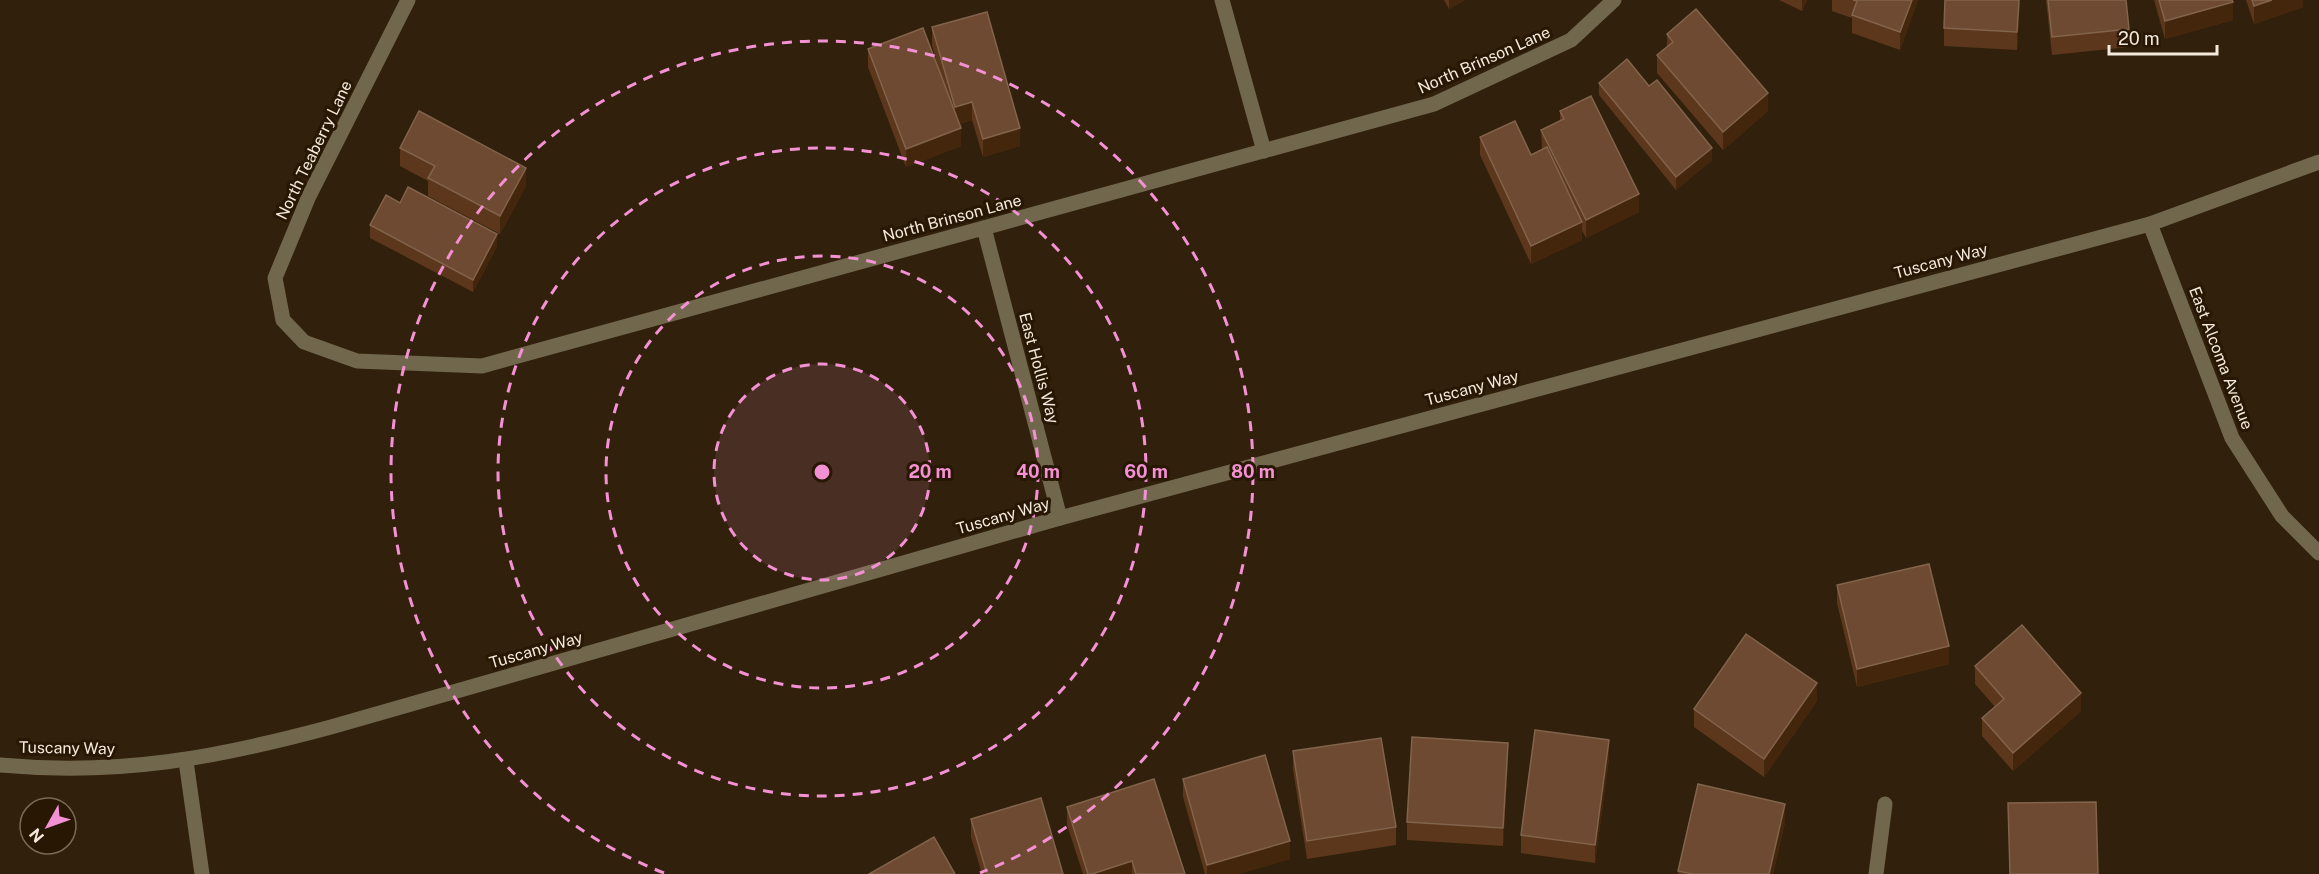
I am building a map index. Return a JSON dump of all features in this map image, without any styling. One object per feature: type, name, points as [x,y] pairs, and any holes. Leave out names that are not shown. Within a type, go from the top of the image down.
[{"type":"street","name":"North Teaberry Lane","points":[[283,320],[275,278],[309,196],[408,0]]},
{"type":"street","points":[[1221,0],[1264,151]]},
{"type":"street","name":"North Brinson Lane","points":[[283,320],[304,342],[357,361],[482,366],[1434,104],[1571,40],[1614,0]]},
{"type":"street","name":"Tuscany Way","points":[[0,765],[81,769],[135,767],[255,747],[331,728],[1060,518],[2150,224],[2319,162]]},
{"type":"street","name":"East Alcoma Avenue","points":[[2150,224],[2232,438],[2282,516],[2319,553]]},
{"type":"street","name":"East Hollis Way","points":[[984,228],[1060,518]]},
{"type":"street","points":[[186,760],[202,874]]},
{"type":"street","points":[[1876,874],[1885,804]]},
{"type":"building","points":[[1853,0],[1912,0],[1900,32],[1852,15],[1857,1]]},
{"type":"building","points":[[1945,0],[2019,0],[2017,32],[1944,28]]},
{"type":"building","points":[[2048,0],[2126,0],[2129,29],[2052,37]]},
{"type":"building","points":[[2159,0],[2232,0],[2233,2],[2165,21]]},
{"type":"building","points":[[2252,0],[2272,0],[2254,6]]},
{"type":"building","points":[[1696,9],[1768,93],[1723,132],[1657,55],[1673,42],[1667,34]]},
{"type":"building","points":[[987,12],[1020,128],[983,139],[972,102],[955,107],[932,27]]},
{"type":"building","points":[[923,28],[961,128],[906,149],[868,49]]},
{"type":"building","points":[[1627,59],[1649,86],[1657,80],[1712,148],[1676,177],[1599,83]]},
{"type":"building","points":[[1591,96],[1639,194],[1586,220],[1541,130],[1564,119],[1560,111]]},
{"type":"building","points":[[419,111],[526,168],[500,216],[428,178],[435,166],[400,148]]},
{"type":"building","points":[[1515,121],[1531,155],[1547,147],[1582,222],[1531,246],[1480,137]]},
{"type":"building","points":[[408,187],[497,234],[473,280],[370,225],[386,195],[400,203]]},
{"type":"building","points":[[1929,564],[1949,646],[1857,669],[1837,585]]},
{"type":"building","points":[[2022,625],[2081,693],[2013,753],[1982,718],[2004,699],[1975,666]]},
{"type":"building","points":[[1746,634],[1817,683],[1764,759],[1694,709]]},
{"type":"building","points":[[1535,730],[1609,740],[1595,845],[1521,835]]},
{"type":"building","points":[[1412,737],[1508,743],[1503,828],[1407,822]]},
{"type":"building","points":[[1381,738],[1396,827],[1307,841],[1293,751]]},
{"type":"building","points":[[1265,755],[1290,841],[1207,865],[1183,779]]},
{"type":"building","points":[[1154,779],[1185,874],[1136,874],[1132,861],[1088,874],[1067,807]]},
{"type":"building","points":[[1698,784],[1785,804],[1769,874],[1692,874],[1678,871]]},
{"type":"building","points":[[1041,798],[1063,874],[987,874],[971,819]]},
{"type":"building","points":[[2096,802],[2098,874],[2010,874],[2008,803]]},
{"type":"building","points":[[934,837],[955,874],[869,874]]}]
